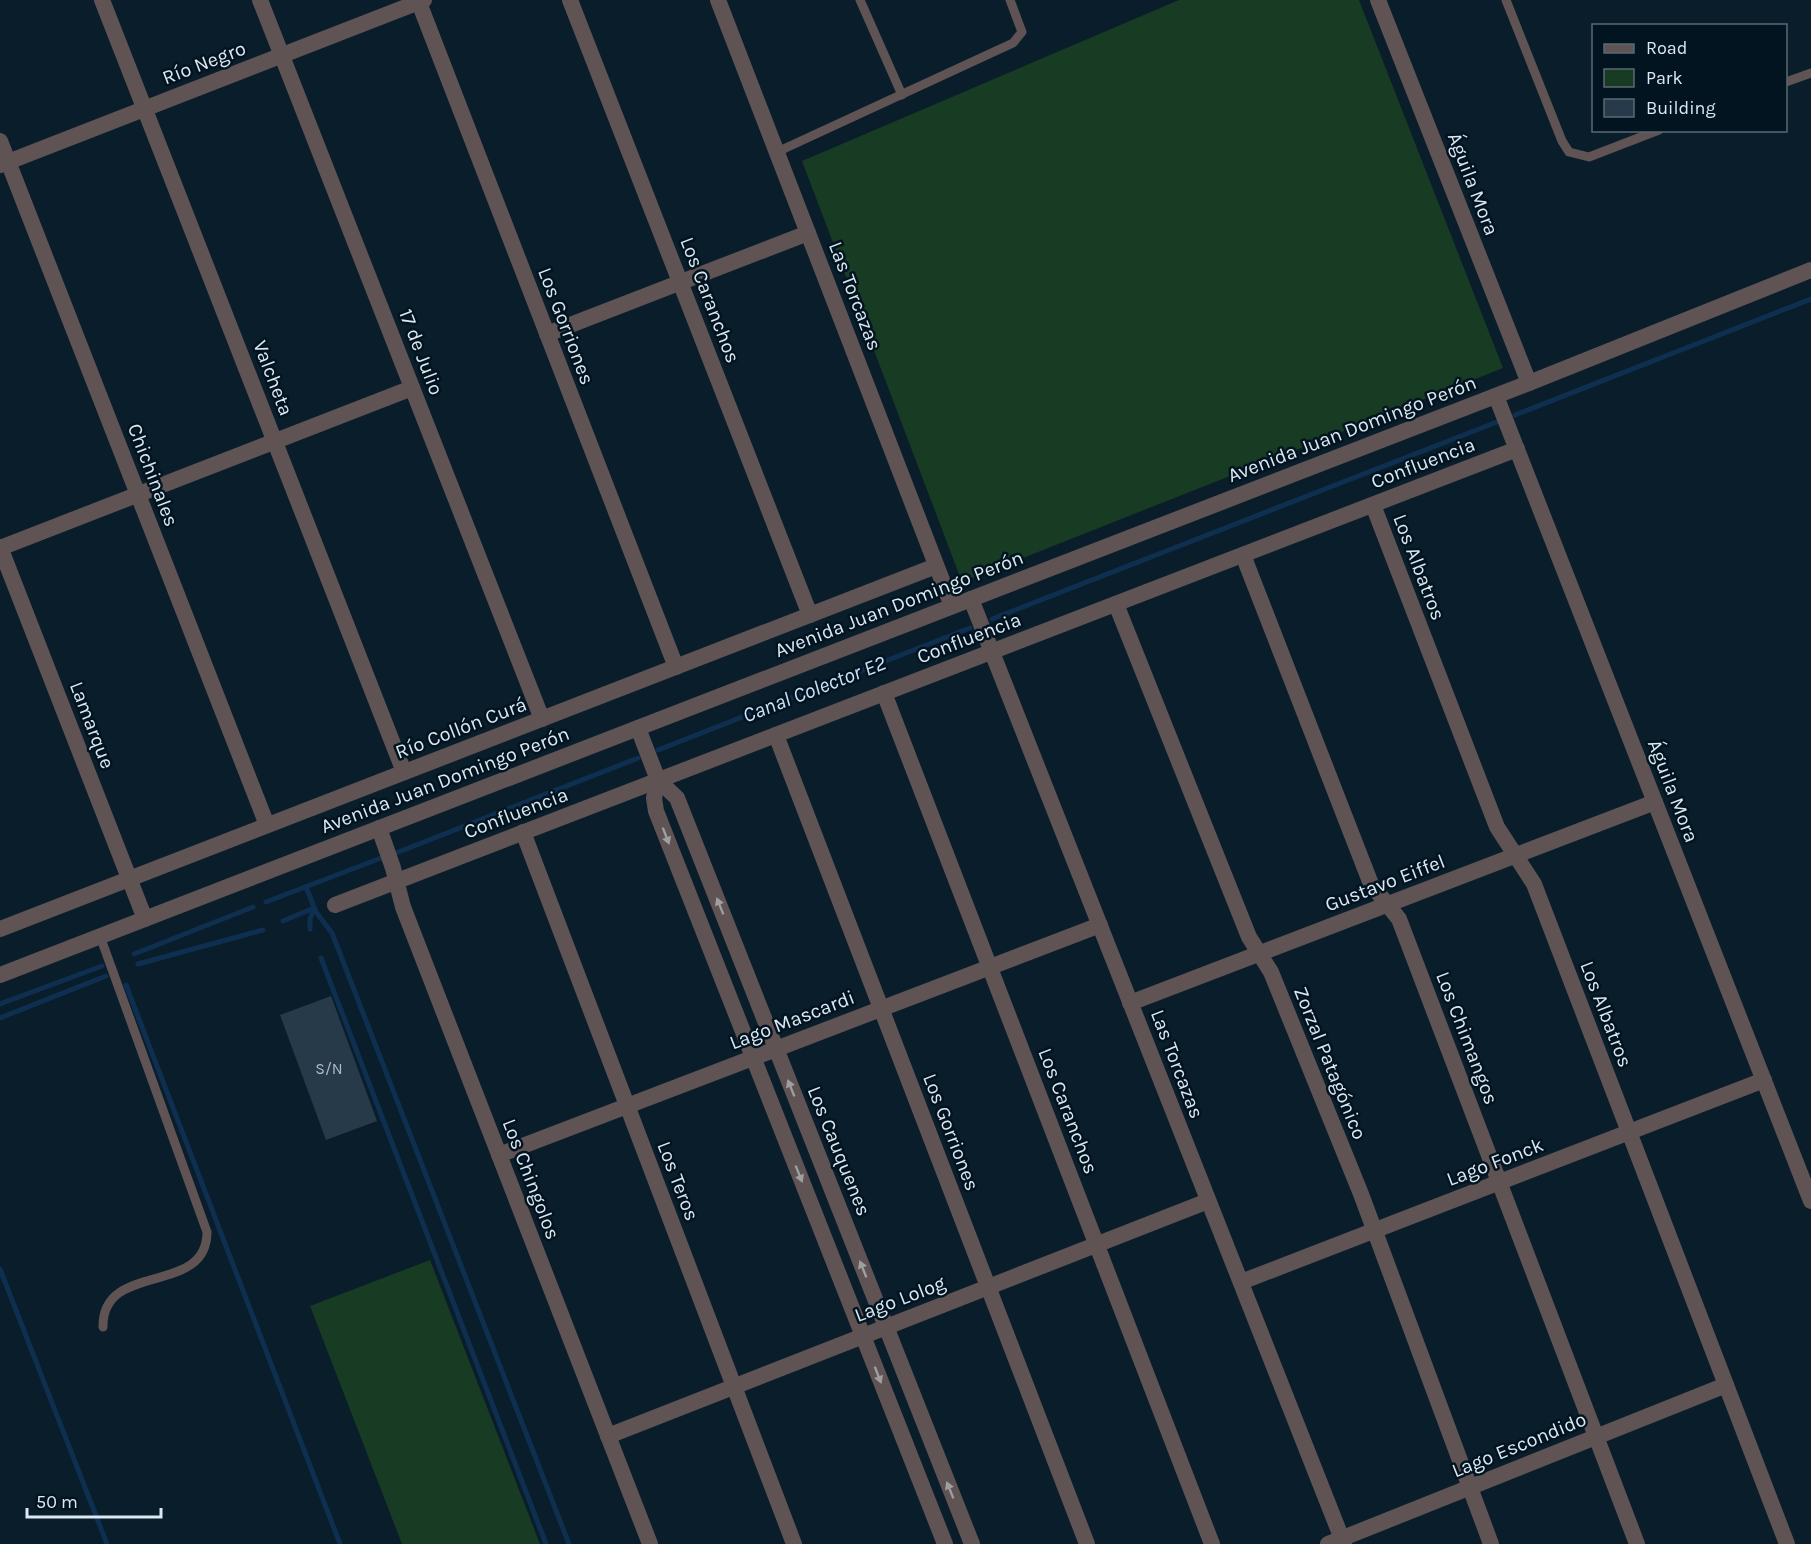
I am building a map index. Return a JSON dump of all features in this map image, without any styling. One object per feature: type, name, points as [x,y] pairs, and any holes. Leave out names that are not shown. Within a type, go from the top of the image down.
[{"type":"street","name":"Valcheta","points":[[102,0],[404,772]]},
{"type":"street","name":"17 de Julio","points":[[260,0],[542,719]]},
{"type":"street","name":"Los Caranchos","points":[[570,0],[810,615]]},
{"type":"street","name":"Las Torcazas","points":[[718,0],[952,606]]},
{"type":"street","name":"Águila Mora","points":[[1378,0],[1529,383]]},
{"type":"street","name":"Río Negro","points":[[4,164],[420,1]]},
{"type":"street","name":"Los Gorriones","points":[[420,1],[676,667]]},
{"type":"street","name":"Chichinales","points":[[0,141],[4,164],[138,494],[267,825]]},
{"type":"street","points":[[547,334],[808,233]]},
{"type":"street","name":"Avenida Juan Domingo Perón","points":[[0,975],[1496,396],[1811,270]]},
{"type":"street","points":[[0,548],[412,387]]},
{"type":"street","name":"Águila Mora","points":[[1496,396],[1811,1201]]},
{"type":"street","name":"Confluencia","points":[[335,905],[1517,449]]},
{"type":"street","name":"Los Albatros","points":[[1373,505],[1497,827],[1533,884],[1787,1544]]},
{"type":"street","name":"Lamarque","points":[[0,548],[145,919]]},
{"type":"street","name":"Los Chimangos","points":[[1243,555],[1371,884],[1399,919],[1637,1544]]},
{"type":"street","name":"Río Collón Curá","points":[[0,929],[936,566]]},
{"type":"street","name":"Las Torcazas","points":[[971,599],[1240,1282],[1338,1542]]},
{"type":"street","name":"Zorzal Patagónico","points":[[1116,604],[1249,937],[1274,979],[1374,1230],[1491,1544]]},
{"type":"street","name":"Los Caranchos","points":[[884,693],[1212,1544]]},
{"type":"street","name":"Los Cauquenes","points":[[638,728],[658,780],[677,798],[972,1544]]},
{"type":"street","name":"Los Gorriones","points":[[776,735],[1087,1544]]},
{"type":"street","name":"Los Cauquenes","points":[[658,780],[654,798],[656,811],[945,1544]]},
{"type":"street","name":"Gustavo Eiffel","points":[[1130,1003],[1655,802]]},
{"type":"street","name":"Los Chingolos","points":[[379,828],[404,907],[650,1544]]},
{"type":"street","name":"Los Teros","points":[[523,832],[794,1544]]},
{"type":"street","name":"Lago Mascardi","points":[[499,1155],[1100,925]]},
{"type":"street","name":"Lago Fonck","points":[[1240,1282],[1764,1080]]},
{"type":"street","name":"Lago Lolog","points":[[608,1436],[1208,1201]]},
{"type":"street","name":"Lago Escondido","points":[[1338,1542],[1726,1385]]},
{"type":"lane","points":[[860,0],[902,95]]},
{"type":"lane","points":[[777,152],[1017,40],[1021,27],[1010,0]]},
{"type":"lane","points":[[1506,0],[1562,141],[1569,152],[1589,157],[1654,132]]},
{"type":"lane","points":[[1787,81],[1811,73]]},
{"type":"lane","points":[[100,936],[207,1232],[203,1251],[190,1265],[123,1290],[111,1297],[104,1310],[103,1327]]},
{"type":"green space","points":[[1179,0],[1359,0],[1503,368],[962,582],[802,161]]},
{"type":"green space","points":[[430,1260],[540,1544],[402,1544],[310,1306]]},
{"type":"building","points":[[331,996],[377,1121],[326,1140],[280,1015]]},
{"type":"waterway","points":[[1515,415],[1811,299]]},
{"type":"waterway","points":[[992,619],[1497,422]]},
{"type":"waterway","name":"Canal Colector E2","points":[[658,750],[970,628]]},
{"type":"waterway","name":"Canal Colector E2","points":[[396,853],[638,758]]},
{"type":"waterway","name":"Canal Colector E2","points":[[266,902],[381,858]]},
{"type":"waterway","points":[[306,887],[316,912],[332,933],[569,1544]]},
{"type":"waterway","name":"Canal Colector E2","points":[[134,954],[253,907]]},
{"type":"waterway","points":[[283,921],[314,908]]},
{"type":"waterway","points":[[310,929],[310,919],[314,908]]},
{"type":"waterway","points":[[138,964],[263,930]]},
{"type":"waterway","points":[[321,958],[546,1544]]},
{"type":"waterway","name":"Canal Colector E2","points":[[0,1004],[102,966]]},
{"type":"waterway","points":[[0,1018],[106,976]]},
{"type":"waterway","points":[[126,985],[340,1544]]},
{"type":"waterway","points":[[0,1269],[107,1544]]}]
